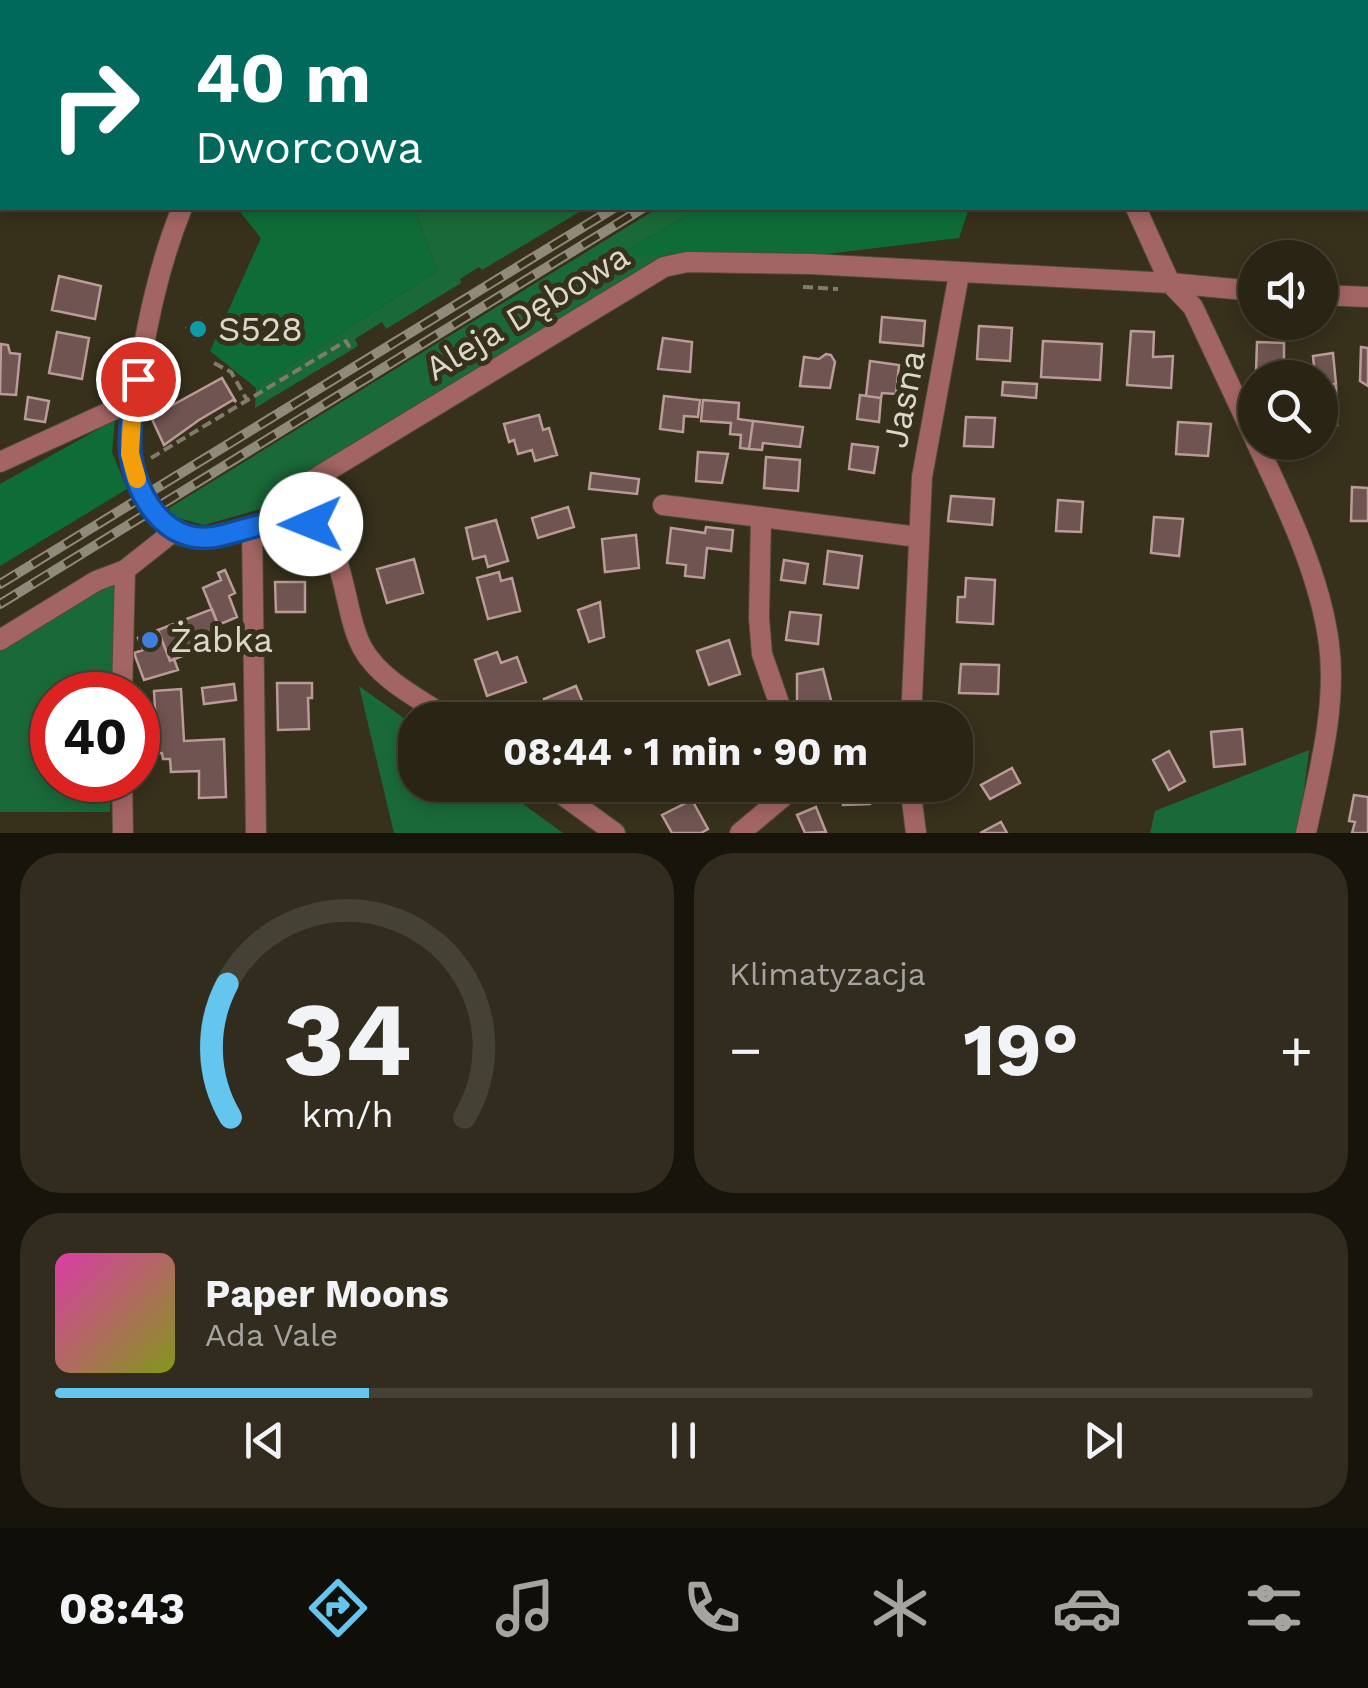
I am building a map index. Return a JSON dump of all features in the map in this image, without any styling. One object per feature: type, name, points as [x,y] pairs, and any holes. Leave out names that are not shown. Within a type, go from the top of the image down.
[{"type":"street","points":[[181,210],[155,290],[130,436],[134,468],[153,510],[172,532],[191,538],[213,537],[293,519],[311,524],[327,542],[339,569],[364,650],[390,679],[424,702]]},
{"type":"street","points":[[1137,210],[1170,283],[1192,308],[1238,404]]},
{"type":"street","name":"Aleja Dębowa","points":[[293,519],[301,487],[664,268],[687,262],[811,264],[1170,283]]},
{"type":"street","name":"Jasna","points":[[912,702],[922,478],[960,274]]},
{"type":"street","points":[[1170,283],[1238,289]]},
{"type":"street","points":[[1338,295],[1368,297]]},
{"type":"street","points":[[0,462],[120,408],[133,406]]},
{"type":"street","points":[[1264,460],[1314,580],[1329,645],[1324,747],[1306,833]]},
{"type":"street","points":[[662,505],[918,537]]},
{"type":"street","points":[[761,517],[758,618],[762,654],[779,702]]},
{"type":"street","points":[[252,527],[256,833]]},
{"type":"street","points":[[0,640],[96,581],[126,570],[172,532]]},
{"type":"street","points":[[123,672],[126,570]]},
{"type":"street","points":[[122,802],[123,833]]},
{"type":"street","points":[[572,802],[615,833]]},
{"type":"street","points":[[740,833],[777,802]]},
{"type":"street","points":[[912,802],[916,833]]},
{"type":"path","points":[[794,286],[848,289]]},
{"type":"path","points":[[134,468],[346,341],[351,350]]},
{"type":"path","points":[[214,362],[231,372],[248,400]]},
{"type":"path","points":[[199,420],[203,427]]},
{"type":"green space","points":[[239,210],[415,210],[437,271],[256,388],[210,351],[261,238]]},
{"type":"green space","points":[[415,210],[583,210],[482,270],[479,267],[460,279],[461,283],[386,329],[382,322],[355,339],[358,346],[255,408],[256,388],[437,271]]},
{"type":"green space","points":[[655,210],[697,210],[621,253],[666,257],[289,501],[204,525],[171,516],[169,508]]},
{"type":"green space","points":[[697,210],[968,210],[959,238],[810,256],[683,258],[619,254]]},
{"type":"green space","points":[[115,420],[112,452],[127,489],[0,566],[0,484]]},
{"type":"green space","points":[[117,581],[114,672],[30,672],[30,802],[110,802],[110,812],[0,812],[0,650],[99,587]]},
{"type":"green space","points":[[359,686],[398,714],[398,802],[520,802],[563,833],[394,833]]},
{"type":"green space","points":[[1309,750],[1299,833],[1150,833],[1155,811]]},
{"type":"building","points":[[59,276],[101,286],[95,319],[52,310]]},
{"type":"building","points":[[882,317],[925,321],[923,346],[880,342]]},
{"type":"building","name":"S528","points":[[201,319],[208,330],[194,339],[187,328]]},
{"type":"building","points":[[979,326],[1012,328],[1010,361],[977,359]]},
{"type":"building","points":[[1131,331],[1154,332],[1153,357],[1173,356],[1171,388],[1127,385]]},
{"type":"building","points":[[57,332],[89,338],[82,379],[49,373]]},
{"type":"building","points":[[663,338],[692,342],[690,372],[658,369]]},
{"type":"building","points":[[1043,341],[1102,344],[1100,380],[1041,377]]},
{"type":"building","points":[[1257,342],[1284,343],[1284,360],[1256,360]]},
{"type":"building","points":[[1,344],[8,345],[10,353],[20,354],[16,395],[0,394]]},
{"type":"building","points":[[1361,347],[1368,348],[1368,386],[1360,381]]},
{"type":"building","points":[[1333,353],[1334,360],[1313,360],[1313,356]]},
{"type":"building","points":[[826,354],[835,362],[830,388],[800,386],[804,357],[819,359]]},
{"type":"building","points":[[870,361],[899,365],[896,394],[866,396]]},
{"type":"building","points":[[222,378],[236,402],[233,400],[199,420],[164,445],[151,417]]},
{"type":"building","points":[[1003,382],[1037,384],[1036,398],[1002,395]]},
{"type":"building","points":[[860,395],[881,398],[879,422],[857,419]]},
{"type":"building","points":[[664,396],[700,400],[698,417],[684,416],[683,432],[660,429]]},
{"type":"building","points":[[28,397],[49,401],[45,422],[25,419]]},
{"type":"building","points":[[703,400],[739,403],[738,419],[753,421],[749,449],[740,448],[741,435],[730,434],[731,423],[701,421]]},
{"type":"building","points":[[539,415],[543,430],[549,428],[557,455],[535,461],[532,450],[518,454],[514,440],[509,442],[504,424]]},
{"type":"building","points":[[966,417],[995,418],[993,447],[964,446]]},
{"type":"building","points":[[753,421],[803,427],[800,447],[763,443],[762,450],[749,449]]},
{"type":"building","points":[[1178,422],[1211,424],[1208,456],[1176,454]]},
{"type":"building","points":[[852,444],[878,447],[874,473],[849,469]]},
{"type":"building","points":[[698,452],[728,454],[722,483],[696,481]]},
{"type":"building","points":[[766,457],[800,460],[798,491],[764,488]]},
{"type":"building","points":[[591,473],[639,479],[637,494],[589,489]]},
{"type":"building","points":[[1352,487],[1368,488],[1368,521],[1351,521]]},
{"type":"building","points":[[951,496],[994,499],[992,525],[948,521]]},
{"type":"building","points":[[1058,500],[1083,502],[1081,532],[1056,531]]},
{"type":"building","points":[[568,507],[574,527],[538,538],[532,518]]},
{"type":"building","points":[[1154,517],[1183,519],[1179,556],[1151,553]]},
{"type":"building","points":[[496,520],[508,561],[488,567],[485,556],[473,559],[466,528]]},
{"type":"building","points":[[706,527],[733,530],[731,551],[707,548],[704,578],[685,576],[686,565],[667,563],[671,528],[705,533]]},
{"type":"building","points":[[636,535],[639,568],[605,572],[602,539]]},
{"type":"building","points":[[828,551],[862,556],[858,588],[824,584]]},
{"type":"building","points":[[414,559],[423,593],[387,603],[377,569]]},
{"type":"building","points":[[784,560],[808,564],[805,583],[781,580]]},
{"type":"building","points":[[225,570],[235,593],[229,596],[237,617],[218,625],[203,588],[221,580],[218,573]]},
{"type":"building","points":[[499,572],[501,581],[512,578],[520,611],[488,619],[477,578]]},
{"type":"building","points":[[966,578],[995,580],[993,624],[957,622],[958,597],[965,597]]},
{"type":"building","points":[[275,582],[305,582],[305,612],[276,612]]},
{"type":"building","points":[[600,602],[604,637],[589,642],[578,610]]},
{"type":"building","points":[[212,609],[224,640],[170,661],[158,630]]},
{"type":"building","points":[[790,612],[821,615],[818,644],[786,640]]},
{"type":"building","points":[[158,630],[170,661],[174,659],[178,670],[160,675],[160,672],[141,672],[134,653],[143,650],[138,638]]},
{"type":"building","points":[[729,640],[740,674],[709,685],[697,651]]},
{"type":"building","points":[[497,652],[501,663],[517,657],[526,682],[487,696],[475,660]]},
{"type":"building","points":[[961,664],[999,665],[998,694],[959,693]]},
{"type":"building","points":[[823,669],[831,702],[797,702],[797,674]]},
{"type":"building","points":[[277,683],[312,683],[312,698],[308,698],[309,729],[278,730]]},
{"type":"building","points":[[234,684],[236,700],[204,704],[202,688]]},
{"type":"building","points":[[576,686],[583,702],[545,702],[544,699]]},
{"type":"building","points":[[181,689],[184,741],[224,739],[226,797],[199,798],[199,771],[171,772],[170,759],[163,759],[160,753],[160,691]]},
{"type":"building","points":[[1242,729],[1245,764],[1214,767],[1211,732]]},
{"type":"building","points":[[1169,751],[1185,781],[1169,790],[1153,760]]},
{"type":"building","points":[[1012,768],[1020,783],[990,799],[981,785]]},
{"type":"building","points":[[1354,795],[1368,797],[1368,833],[1352,833],[1355,822],[1349,821]]},
{"type":"building","points":[[693,802],[708,829],[701,833],[672,833],[662,815]]},
{"type":"building","points":[[843,802],[870,802],[870,804]]},
{"type":"building","points":[[816,807],[826,832],[805,833],[797,815]]},
{"type":"building","points":[[1001,822],[1007,833],[980,833]]},
{"type":"railway","points":[[0,584],[611,210]]},
{"type":"railway","points":[[0,604],[640,210]]},
{"type":"slow traffic","points":[[132,418],[130,454],[137,479]]},
{"type":"place","name":"S528","points":[[198,329]]},
{"type":"place","name":"Żabka","points":[[150,640]]},
{"type":"route","points":[[138,379],[130,454],[136,477],[153,510],[172,532],[191,538],[213,537],[293,519],[311,524]]}]
